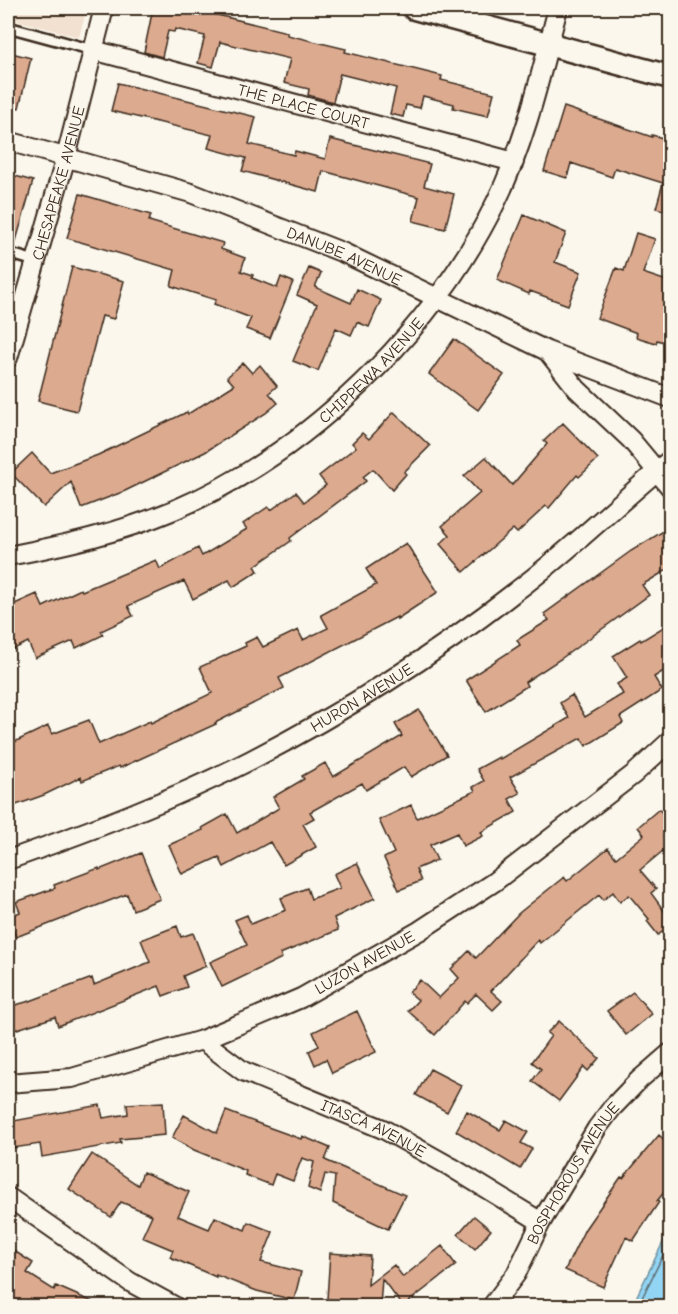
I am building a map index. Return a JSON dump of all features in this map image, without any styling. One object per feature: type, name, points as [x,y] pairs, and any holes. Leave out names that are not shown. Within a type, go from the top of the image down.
[{"type":"street","name":"CHESAPEAKE AVENUE","points":[[8,358],[66,157],[104,8]]},
{"type":"street","points":[[414,8],[670,77]]},
{"type":"street","name":"CHIPPEWA AVENUE","points":[[8,556],[75,544],[124,528],[174,510],[237,478],[296,440],[327,415],[387,356],[437,298],[496,202],[514,162],[533,103],[558,8]]},
{"type":"street","name":"THE PLACE COURT","points":[[93,50],[514,162]]},
{"type":"street","name":"DANUBE AVENUE","points":[[8,141],[191,194],[344,254],[547,351],[670,398]]},
{"type":"street","points":[[547,351],[577,389],[631,440],[664,465],[670,488]]},
{"type":"street","name":"HURON AVENUE","points":[[8,860],[100,826],[238,766],[306,731],[353,703],[420,661],[515,593],[589,533],[664,465]]},
{"type":"street","name":"LUZON AVENUE","points":[[8,1083],[72,1078],[202,1040],[301,998],[420,931],[494,882],[634,774],[670,741]]},
{"type":"street","name":"ITASCA AVENUE","points":[[202,1040],[243,1071],[383,1129],[541,1222]]},
{"type":"street","name":"BOSPHOROUS AVENUE","points":[[492,1306],[516,1274],[541,1222],[597,1128],[612,1108],[639,1080],[670,1053]]},
{"type":"street","points":[[8,1197],[130,1282],[174,1306]]},
{"type":"lane","points":[[8,27],[93,50]]},
{"type":"lane","points":[[8,253],[36,261]]},
{"type":"shaded area","points":[[8,8],[87,8],[79,37],[8,18]]},
{"type":"water","points":[[670,1228],[670,1306],[632,1306]]},
{"type":"building","points":[[153,8],[189,8],[287,32],[287,35],[346,49],[345,52],[442,76],[441,80],[494,93],[488,116],[453,108],[454,104],[423,96],[420,108],[406,105],[403,117],[390,114],[396,88],[340,74],[333,102],[308,95],[309,89],[284,83],[290,59],[220,42],[213,67],[198,63],[205,36],[175,29],[174,32],[168,31],[162,57],[144,52]]},
{"type":"building","points":[[8,52],[31,58],[19,108],[8,106]]},
{"type":"building","points":[[118,83],[256,117],[249,144],[294,155],[295,151],[325,159],[330,139],[430,164],[424,186],[454,194],[445,229],[413,221],[419,197],[323,171],[318,192],[242,171],[246,158],[208,148],[212,135],[111,111]]},
{"type":"building","points":[[564,107],[652,137],[652,135],[670,140],[670,212],[656,208],[663,183],[615,168],[612,177],[571,163],[567,178],[544,171]]},
{"type":"building","points":[[8,174],[33,181],[14,248],[8,246]]},
{"type":"building","points":[[80,194],[151,215],[149,221],[223,243],[221,249],[245,258],[241,271],[253,275],[252,278],[277,288],[281,277],[293,282],[270,338],[246,329],[251,318],[214,304],[216,300],[171,286],[175,270],[67,238]]},
{"type":"building","points":[[524,215],[566,233],[555,262],[581,272],[568,305],[530,291],[529,294],[497,280]]},
{"type":"building","points":[[636,233],[655,239],[643,273],[670,282],[670,344],[657,340],[656,343],[636,337],[637,333],[597,318],[616,268],[624,271]]},
{"type":"building","points":[[72,267],[124,281],[114,319],[102,316],[77,411],[38,401]]},
{"type":"building","points":[[309,268],[321,273],[315,287],[351,303],[357,289],[381,300],[369,327],[357,322],[351,335],[336,328],[318,371],[293,361],[317,304],[297,295]]},
{"type":"building","points":[[454,339],[504,375],[478,410],[429,374]]},
{"type":"building","points":[[243,363],[252,373],[260,365],[277,386],[269,393],[278,403],[205,452],[125,491],[81,508],[71,482],[44,507],[11,473],[32,453],[50,473],[98,455],[187,412],[188,414],[234,385],[227,377]]},
{"type":"building","points":[[394,412],[430,446],[404,472],[406,474],[392,490],[373,469],[363,477],[366,481],[290,538],[291,541],[255,566],[258,571],[233,587],[229,580],[193,599],[184,581],[128,606],[133,616],[101,631],[103,635],[76,648],[73,641],[35,658],[28,642],[8,652],[8,607],[37,594],[43,607],[81,589],[82,591],[156,560],[160,569],[198,548],[202,556],[247,529],[243,524],[256,515],[268,507],[271,510],[296,492],[304,502],[326,485],[319,476],[356,447],[352,443],[362,433],[369,439]]},
{"type":"building","points":[[563,423],[598,459],[579,477],[577,475],[549,508],[546,506],[517,533],[513,529],[464,572],[440,544],[450,535],[442,526],[480,493],[464,476],[486,457],[512,485],[547,444],[544,441]]},
{"type":"building","points":[[665,530],[670,539],[670,568],[642,585],[649,595],[525,682],[527,686],[486,712],[466,680],[520,645],[517,640],[549,620],[544,614],[631,551]]},
{"type":"building","points":[[406,543],[438,592],[397,619],[397,617],[279,678],[284,688],[216,724],[120,768],[119,766],[82,781],[81,777],[44,795],[8,808],[8,745],[48,726],[52,734],[89,720],[99,744],[150,721],[151,723],[212,693],[200,667],[246,646],[245,643],[257,637],[263,647],[298,630],[303,640],[328,628],[321,615],[376,585],[366,569]]},
{"type":"building","points":[[670,623],[670,667],[654,677],[662,690],[620,717],[623,723],[586,746],[581,738],[510,777],[520,793],[509,799],[516,812],[481,832],[483,836],[463,846],[457,833],[430,845],[437,860],[416,869],[421,881],[399,890],[384,858],[394,853],[379,820],[411,805],[417,818],[475,791],[473,787],[484,781],[477,769],[499,757],[500,759],[569,718],[560,703],[572,695],[585,717],[623,694],[617,684],[627,678],[613,656]]},
{"type":"building","points":[[419,710],[447,755],[411,777],[404,767],[366,790],[362,783],[310,812],[314,818],[303,824],[316,847],[284,865],[270,842],[224,867],[219,857],[182,874],[169,845],[203,830],[202,828],[227,814],[237,833],[279,808],[273,797],[304,779],[302,776],[325,763],[333,777],[402,736],[395,724]]},
{"type":"building","points":[[659,809],[670,822],[670,830],[663,836],[670,845],[640,870],[656,889],[651,893],[670,919],[670,926],[658,935],[647,921],[649,919],[629,895],[620,902],[613,892],[603,900],[599,895],[540,943],[538,940],[491,991],[502,1001],[493,1010],[476,994],[467,1003],[465,1001],[435,1035],[408,1011],[418,1000],[409,992],[420,980],[439,998],[459,978],[451,969],[469,951],[476,958],[519,913],[564,877],[567,881],[608,848],[616,858],[644,835],[638,827]]},
{"type":"building","points":[[141,853],[160,899],[133,910],[127,894],[16,937],[8,917],[20,912],[16,902],[55,888],[54,885]]},
{"type":"building","points":[[357,863],[375,898],[334,918],[338,930],[280,954],[282,958],[222,987],[210,962],[247,945],[235,920],[247,915],[251,924],[286,910],[281,898],[307,888],[311,899],[340,888],[334,874]]},
{"type":"building","points":[[177,926],[181,937],[193,933],[206,966],[183,976],[187,987],[163,996],[159,986],[58,1026],[55,1017],[14,1030],[8,1007],[92,978],[94,985],[150,962],[141,940]]},
{"type":"building","points":[[633,992],[652,1014],[626,1035],[607,1011]]},
{"type":"building","points":[[357,1011],[376,1052],[332,1073],[326,1059],[315,1065],[309,1051],[319,1046],[313,1032]]},
{"type":"building","points":[[559,1021],[599,1058],[588,1071],[584,1067],[559,1101],[532,1081],[541,1069],[532,1062],[551,1036],[547,1033]]},
{"type":"building","points":[[430,1069],[461,1085],[447,1112],[416,1095]]},
{"type":"building","points":[[163,1102],[165,1135],[120,1139],[121,1143],[42,1157],[40,1144],[13,1148],[8,1122],[100,1105],[103,1118],[128,1114],[127,1104]]},
{"type":"building","points":[[226,1111],[301,1139],[302,1136],[330,1148],[325,1160],[405,1195],[388,1229],[333,1203],[335,1176],[325,1174],[320,1193],[308,1188],[314,1162],[302,1158],[293,1181],[275,1174],[271,1185],[245,1175],[246,1171],[194,1150],[172,1138],[184,1115],[217,1133]]},
{"type":"building","points":[[467,1111],[500,1130],[506,1120],[528,1132],[521,1143],[532,1149],[520,1169],[456,1131]]},
{"type":"building","points":[[659,1135],[670,1145],[670,1185],[657,1201],[659,1202],[633,1241],[626,1237],[603,1287],[565,1270],[585,1229],[621,1177],[623,1178]]},
{"type":"building","points":[[92,1154],[138,1185],[143,1172],[189,1192],[178,1216],[209,1229],[215,1217],[245,1230],[248,1222],[273,1232],[261,1262],[301,1272],[294,1300],[257,1291],[216,1275],[216,1277],[170,1257],[173,1250],[142,1237],[152,1215],[121,1202],[111,1217],[69,1189]]},
{"type":"building","points":[[474,1216],[491,1230],[475,1249],[458,1234]]},
{"type":"building","points":[[442,1246],[456,1265],[403,1306],[382,1279],[380,1306],[340,1306],[340,1300],[327,1299],[330,1253],[370,1256],[368,1285],[394,1265],[403,1277]]},
{"type":"building","points":[[8,1247],[33,1263],[27,1273],[54,1290],[56,1286],[102,1306],[8,1306]]}]
